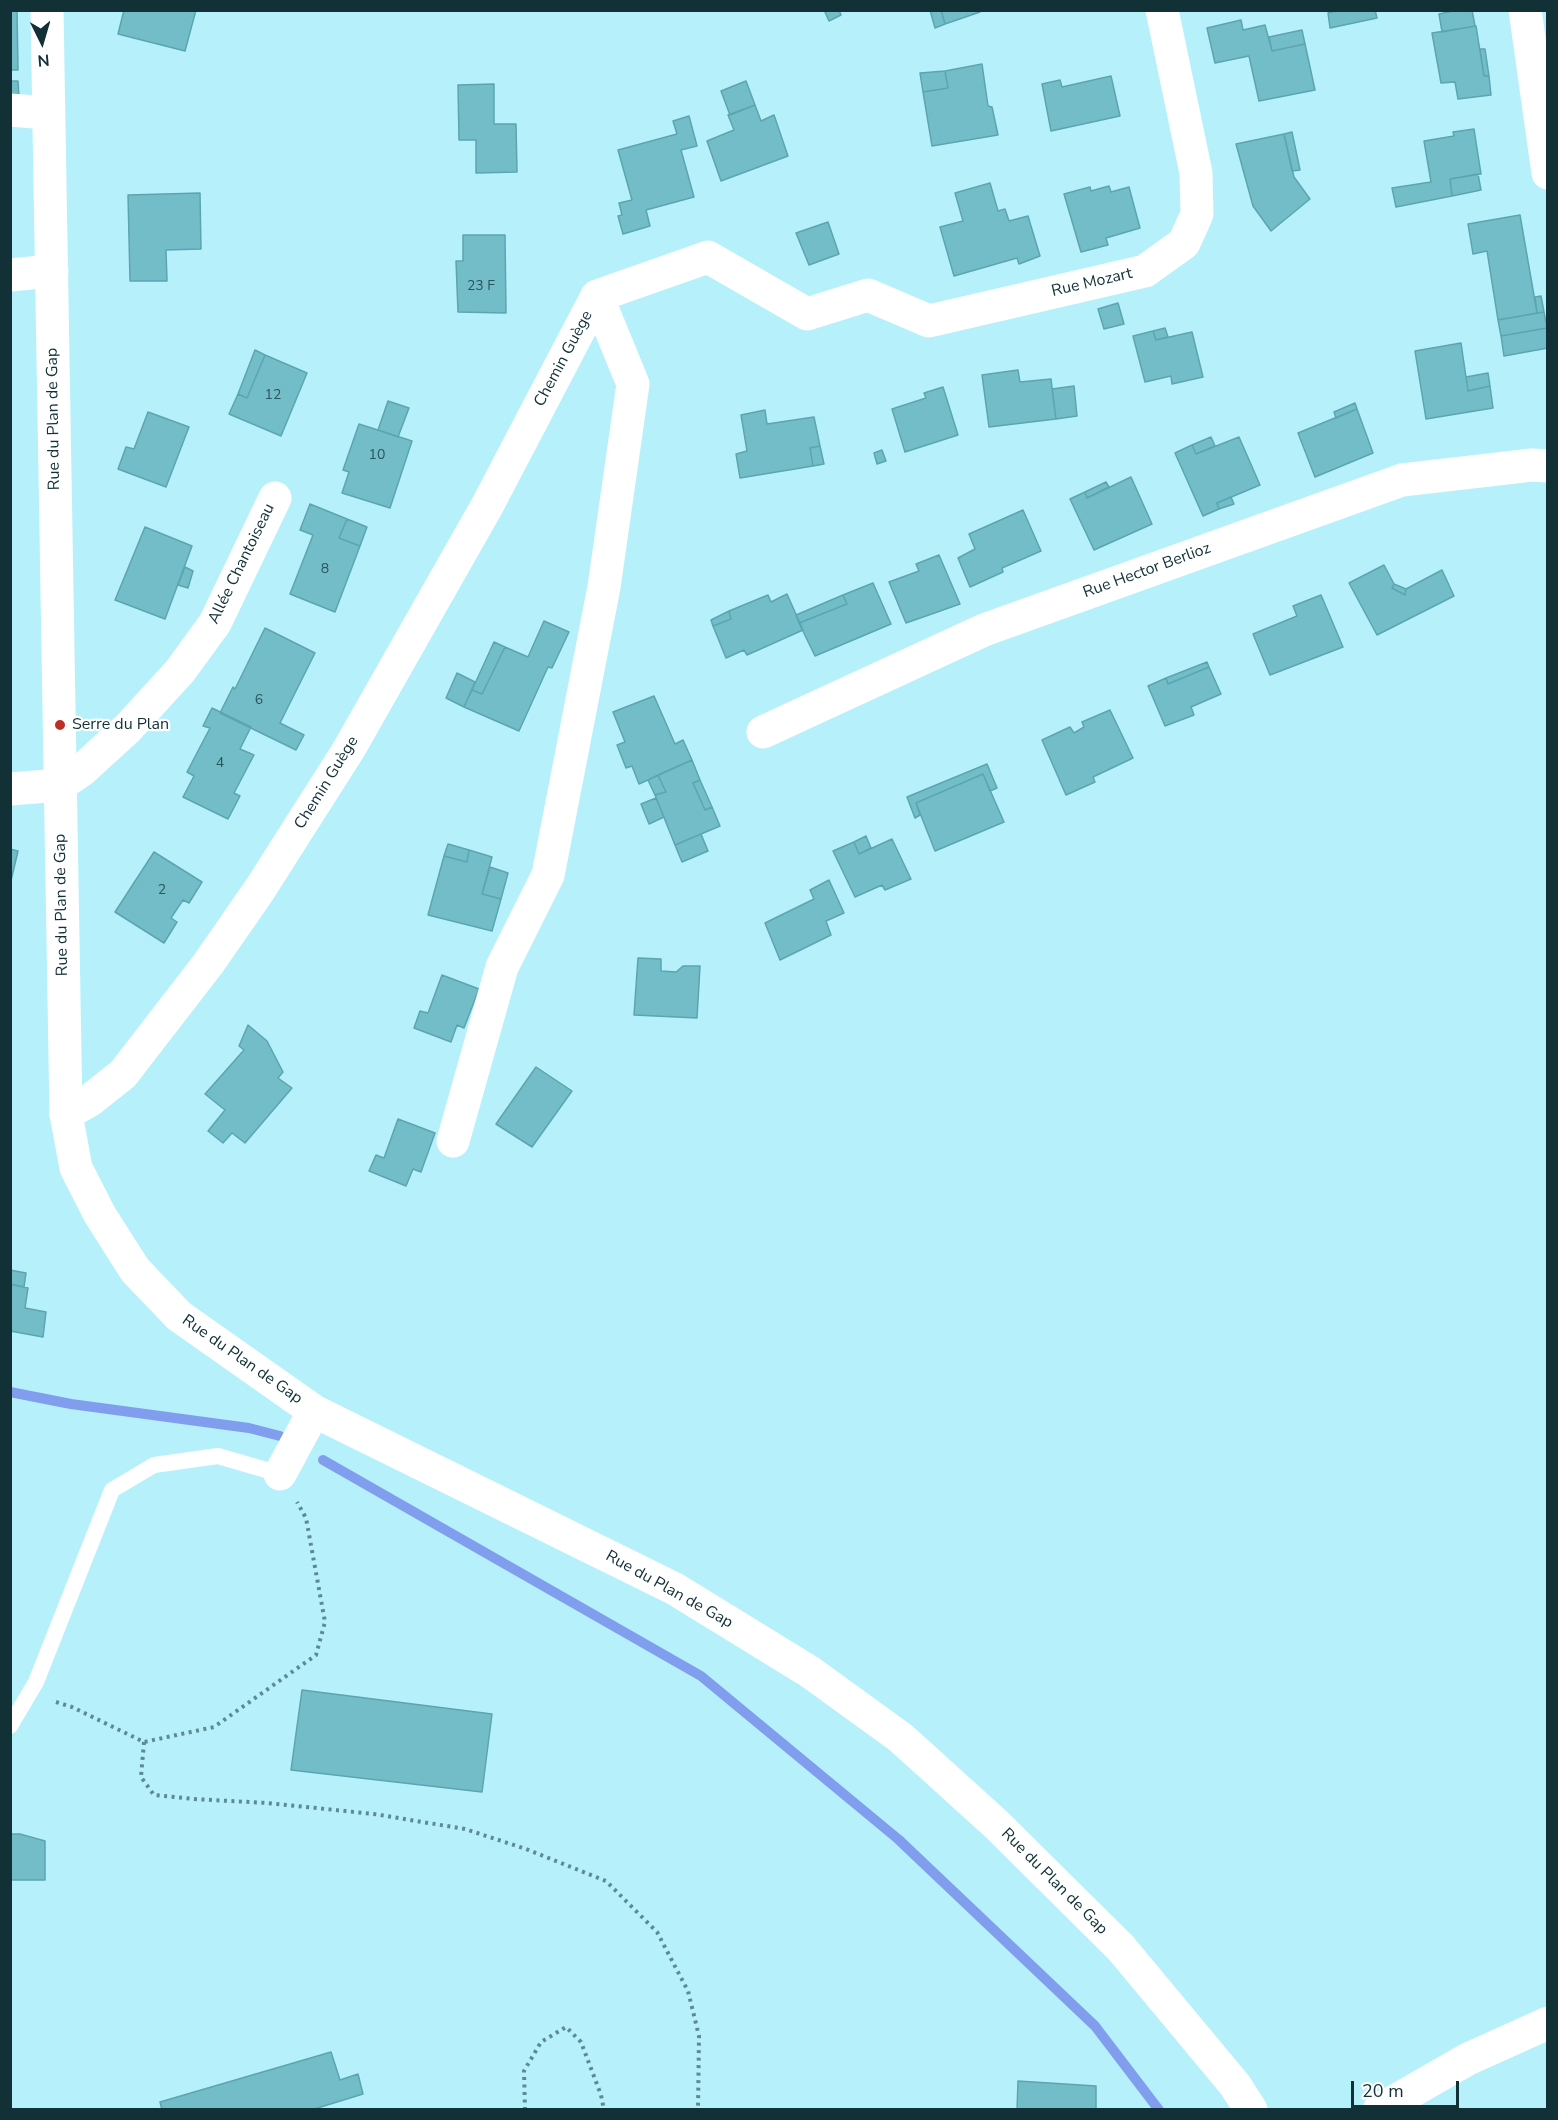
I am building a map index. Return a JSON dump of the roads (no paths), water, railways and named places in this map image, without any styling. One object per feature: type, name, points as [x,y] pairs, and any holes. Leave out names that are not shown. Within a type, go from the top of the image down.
[{"type":"street","name":"Rue du Plan de Gap","points":[[47,10],[66,1114],[76,1168],[100,1215],[135,1270],[179,1316],[314,1410],[675,1589],[810,1672],[901,1738],[997,1825],[1121,1948],[1235,2085],[1251,2109]]},
{"type":"street","name":"Rue Mozart","points":[[597,296],[708,257],[807,314],[868,295],[929,321],[1145,270],[1184,243],[1197,214],[1196,173],[1162,10]]},
{"type":"street","points":[[1525,10],[1548,173]]},
{"type":"street","points":[[10,110],[48,112]]},
{"type":"street","points":[[10,275],[52,272]]},
{"type":"street","name":"Chemin Guège","points":[[66,1114],[88,1101],[123,1074],[208,964],[266,879],[349,749],[430,607],[487,506],[597,296]]},
{"type":"street","name":"Chemin Guège","points":[[453,1141],[502,967],[548,875],[604,587],[633,384],[597,296]]},
{"type":"street","name":"Rue Hector Berlioz","points":[[763,732],[984,630],[1402,480],[1532,465],[1548,466]]},
{"type":"street","name":"Allée Chantoiseau","points":[[60,785],[82,770],[128,728],[180,671],[215,623],[275,498]]},
{"type":"street","points":[[10,789],[60,785]]},
{"type":"street","points":[[280,1474],[314,1410]]},
{"type":"street","points":[[1379,2109],[1468,2059],[1543,2031]]},
{"type":"lane","points":[[10,1726],[36,1682],[112,1490],[154,1465],[218,1456],[280,1474]]},
{"type":"waterway","points":[[10,1392],[71,1404],[249,1428],[280,1436]]},
{"type":"waterway","points":[[323,1460],[701,1676],[898,1839],[1095,2026],[1159,2110]]},
{"type":"place","name":"Serre du Plan","points":[[60,725]]}]
